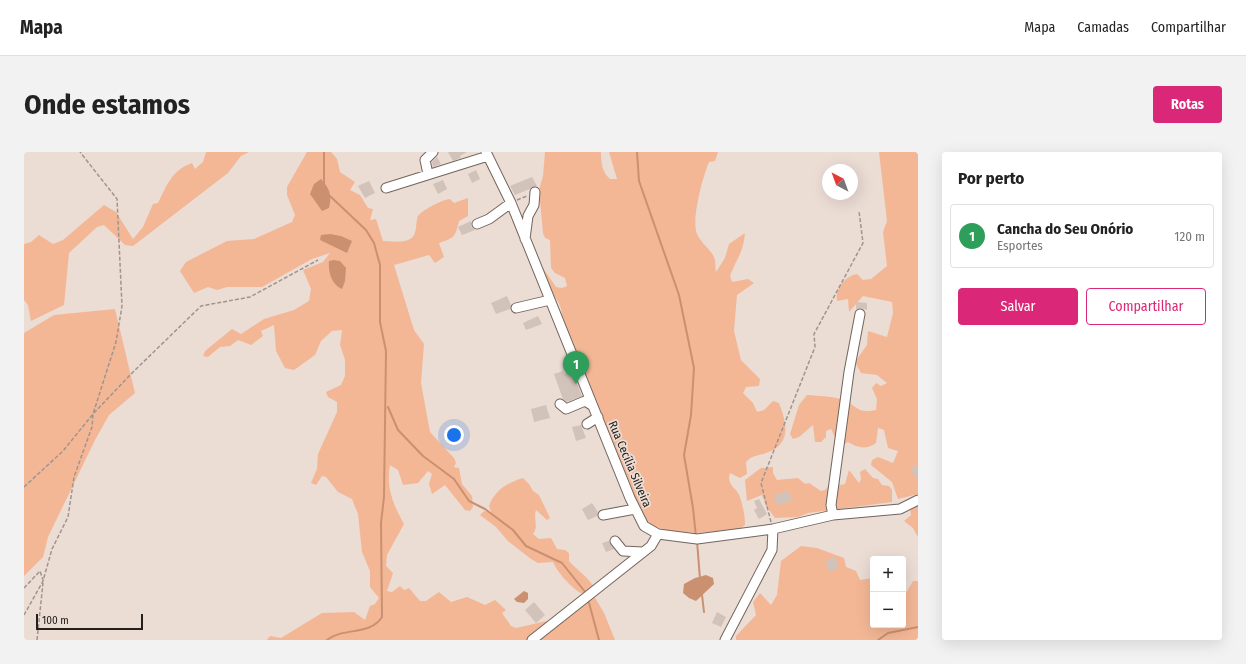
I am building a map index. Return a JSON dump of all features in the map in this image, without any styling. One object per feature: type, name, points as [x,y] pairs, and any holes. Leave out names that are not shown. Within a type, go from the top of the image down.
[{"type":"street","points":[[428,174],[425,160],[433,152]]},
{"type":"street","points":[[386,188],[487,154]]},
{"type":"street","name":"Rua Cecília Silveira","points":[[487,154],[511,203],[635,509],[644,526],[658,534],[697,539],[773,530],[833,515],[900,509],[918,500]]},
{"type":"street","points":[[525,239],[528,216],[534,205],[536,192]]},
{"type":"street","points":[[477,224],[489,219],[511,203]]},
{"type":"street","points":[[516,308],[550,300]]},
{"type":"street","points":[[833,515],[832,505],[848,372],[860,314]]},
{"type":"street","points":[[560,404],[566,409],[585,401],[593,406]]},
{"type":"street","points":[[587,424],[598,417]]},
{"type":"street","points":[[603,515],[635,509]]},
{"type":"street","points":[[725,640],[772,550],[773,530]]},
{"type":"street","points":[[532,640],[643,552],[650,546],[658,534]]},
{"type":"street","points":[[615,541],[623,551],[643,552]]},
{"type":"path","points":[[37,640],[43,581],[52,549],[68,517],[74,477],[92,427],[93,414],[116,342],[122,306],[117,199],[80,152]]},
{"type":"path","points":[[511,203],[536,192]]},
{"type":"path","points":[[773,530],[761,483],[815,347],[814,334],[863,243],[858,211]]},
{"type":"path","points":[[24,487],[63,450],[93,414],[131,374],[201,306],[250,297],[318,260]]},
{"type":"path","points":[[24,588],[40,571],[43,581],[24,614]]},
{"type":"shaded area","points":[[206,152],[249,152],[241,156],[228,173],[133,246],[125,245],[104,225],[97,227],[69,253],[64,305],[31,321],[28,305],[24,300],[24,244],[31,242],[39,235],[53,244],[63,240],[104,205],[116,212],[133,239],[143,227],[153,204],[158,203],[167,184],[175,174],[185,166],[192,163],[195,169],[203,162]]},
{"type":"shaded area","points":[[307,152],[331,152],[337,159],[340,172],[355,182],[350,190],[360,195],[368,208],[373,209],[370,220],[376,219],[383,241],[401,241],[410,239],[414,235],[418,216],[424,211],[447,199],[450,199],[454,203],[468,198],[468,216],[459,221],[455,234],[451,238],[439,243],[444,257],[435,263],[429,255],[394,265],[414,330],[424,344],[421,383],[430,432],[454,458],[456,463],[454,467],[459,468],[462,484],[472,496],[473,507],[470,511],[465,510],[445,485],[432,494],[429,484],[432,474],[428,471],[418,483],[403,485],[398,470],[390,465],[389,481],[391,496],[404,524],[387,555],[386,566],[393,573],[387,591],[392,592],[400,586],[404,590],[409,588],[420,601],[426,601],[439,592],[451,602],[467,597],[485,605],[495,600],[506,610],[502,613],[511,626],[516,628],[547,621],[552,622],[529,640],[267,640],[270,636],[281,638],[322,613],[354,612],[365,620],[370,606],[375,604],[379,598],[370,587],[370,571],[362,552],[358,514],[352,499],[338,492],[326,477],[322,476],[316,485],[311,483],[317,469],[318,454],[337,412],[337,402],[328,397],[326,392],[341,385],[345,376],[345,360],[340,345],[342,330],[332,331],[321,341],[315,355],[294,370],[285,368],[276,351],[274,325],[261,331],[263,336],[251,345],[238,340],[230,346],[220,347],[208,357],[203,356],[205,351],[232,329],[241,334],[264,319],[294,310],[309,301],[311,289],[303,270],[323,262],[330,253],[312,259],[262,287],[227,287],[217,290],[208,287],[194,293],[180,271],[186,262],[227,241],[254,239],[292,222],[295,215],[287,195],[287,187]]},
{"type":"shaded area","points":[[545,152],[601,152],[602,164],[605,173],[610,179],[617,179],[609,152],[718,152],[715,161],[709,162],[701,187],[696,219],[697,234],[714,257],[716,272],[725,258],[729,244],[745,233],[741,251],[730,276],[732,282],[748,279],[754,283],[737,295],[734,331],[741,360],[760,379],[759,386],[746,387],[743,393],[753,403],[757,412],[764,410],[773,401],[779,403],[785,426],[784,439],[780,444],[774,449],[753,457],[746,462],[747,474],[740,478],[730,473],[729,481],[739,494],[744,514],[745,525],[738,530],[696,533],[666,530],[651,525],[639,510],[562,326],[561,308],[559,302],[544,281],[541,273],[543,268],[556,287],[562,288],[567,286],[565,278],[555,273],[551,268],[550,240],[545,238],[543,233],[539,190],[543,176]]},
{"type":"shaded area","points":[[879,152],[918,152],[918,494],[898,499],[892,482],[871,465],[872,460],[878,457],[893,463],[898,451],[888,448],[884,430],[878,428],[876,443],[869,447],[855,446],[848,442],[843,445],[841,450],[831,429],[826,431],[826,437],[821,442],[815,442],[813,425],[799,437],[793,439],[790,434],[799,405],[807,395],[826,396],[844,400],[858,409],[865,411],[876,410],[877,399],[872,388],[876,383],[881,386],[887,383],[877,375],[861,373],[855,362],[867,345],[868,331],[887,337],[893,313],[892,302],[863,296],[849,312],[848,299],[837,301],[839,288],[849,277],[857,274],[863,280],[871,279],[887,266],[883,232],[887,221]]},
{"type":"shaded area","points":[[321,179],[328,189],[330,196],[329,208],[322,211],[310,194],[314,184]]},
{"type":"shaded area","points":[[330,234],[341,236],[352,241],[347,253],[320,240],[321,235]]},
{"type":"shaded area","points":[[329,261],[340,261],[346,268],[345,281],[342,289],[335,284],[331,277]]},
{"type":"shaded area","points":[[115,309],[135,393],[109,415],[95,440],[48,537],[43,557],[24,576],[24,333],[54,315]]},
{"type":"shaded area","points":[[773,467],[773,473],[777,480],[798,478],[805,484],[809,483],[821,491],[825,490],[834,480],[840,485],[845,484],[849,470],[859,483],[861,479],[860,472],[865,469],[873,478],[878,479],[882,485],[889,486],[892,490],[892,502],[808,513],[798,517],[775,518],[766,506],[762,495],[747,501],[745,480],[761,468]]},
{"type":"shaded area","points":[[523,478],[533,491],[539,495],[550,518],[547,520],[536,510],[536,528],[533,534],[539,539],[551,538],[557,549],[565,550],[569,553],[569,561],[589,580],[593,586],[583,594],[575,589],[566,580],[558,571],[553,562],[538,563],[531,559],[508,541],[496,527],[480,515],[484,511],[491,512],[489,506],[498,491],[512,482]]},
{"type":"shaded area","points":[[918,505],[918,537],[913,528],[904,521],[911,515],[910,509]]},
{"type":"shaded area","points":[[801,546],[817,548],[844,558],[846,567],[856,571],[860,580],[870,578],[870,628],[906,628],[906,593],[913,581],[918,581],[918,640],[736,640],[736,636],[756,615],[753,602],[760,593],[771,605],[777,595],[781,561]]},
{"type":"shaded area","points":[[706,575],[713,578],[714,584],[696,601],[683,593],[684,584],[695,578]]},
{"type":"shaded area","points":[[524,591],[528,593],[528,599],[524,603],[517,602],[514,599]]},
{"type":"shaded area","points":[[594,596],[604,613],[615,640],[537,640]]},
{"type":"building","points":[[448,152],[467,152],[460,156],[461,158],[453,161]]},
{"type":"building","points":[[437,157],[441,164],[433,167],[432,162]]},
{"type":"building","points":[[476,170],[480,179],[472,183],[468,174]]},
{"type":"building","points":[[532,177],[537,186],[515,195],[510,186]]},
{"type":"building","points":[[443,180],[447,189],[438,194],[433,184]]},
{"type":"building","points":[[369,181],[375,193],[365,198],[358,186]]},
{"type":"building","points":[[471,221],[471,226],[475,230],[462,235],[458,227]]},
{"type":"building","points":[[507,296],[511,305],[510,309],[496,314],[491,303]]},
{"type":"building","points":[[856,302],[867,303],[867,310],[861,308],[856,309]]},
{"type":"building","points":[[538,316],[542,324],[526,330],[523,323]]},
{"type":"building","points":[[563,371],[564,374],[572,371],[582,396],[567,402],[563,399],[554,374]]},
{"type":"building","points":[[546,405],[550,418],[534,422],[531,409]]},
{"type":"building","points":[[581,425],[586,438],[576,441],[572,427]]},
{"type":"building","points":[[915,465],[918,469],[918,481],[910,468]]},
{"type":"building","points":[[789,491],[792,501],[776,505],[774,495]]},
{"type":"building","points":[[759,499],[767,514],[759,519],[754,510],[757,508],[754,501]]},
{"type":"building","points":[[592,503],[598,512],[597,516],[588,520],[582,509]]},
{"type":"building","points":[[609,541],[614,549],[606,552],[602,543]]},
{"type":"building","points":[[836,557],[838,569],[829,572],[826,560]]},
{"type":"building","points":[[534,602],[545,615],[536,623],[525,610]]},
{"type":"building","points":[[717,612],[726,617],[721,627],[712,623]]},
{"type":"waterway","points":[[324,152],[324,184]]},
{"type":"waterway","points":[[637,152],[639,181],[679,295],[694,368],[691,415],[684,455],[693,508],[696,537]]},
{"type":"waterway","points":[[327,640],[333,636],[371,627],[382,617],[381,523],[384,497],[386,351],[380,322],[380,265],[374,243],[366,230],[330,196]]},
{"type":"waterway","points":[[388,407],[398,430],[423,456],[454,479],[469,501],[485,509],[513,530],[526,546],[562,563],[586,593]]},
{"type":"waterway","points":[[697,541],[700,579]]},
{"type":"waterway","points":[[702,595],[704,612]]},
{"type":"waterway","points":[[588,599],[599,640]]},
{"type":"waterway","points":[[878,640],[888,633],[918,627]]},
{"type":"place","name":"Cancha do Seu Onório","points":[[576,384]]}]
